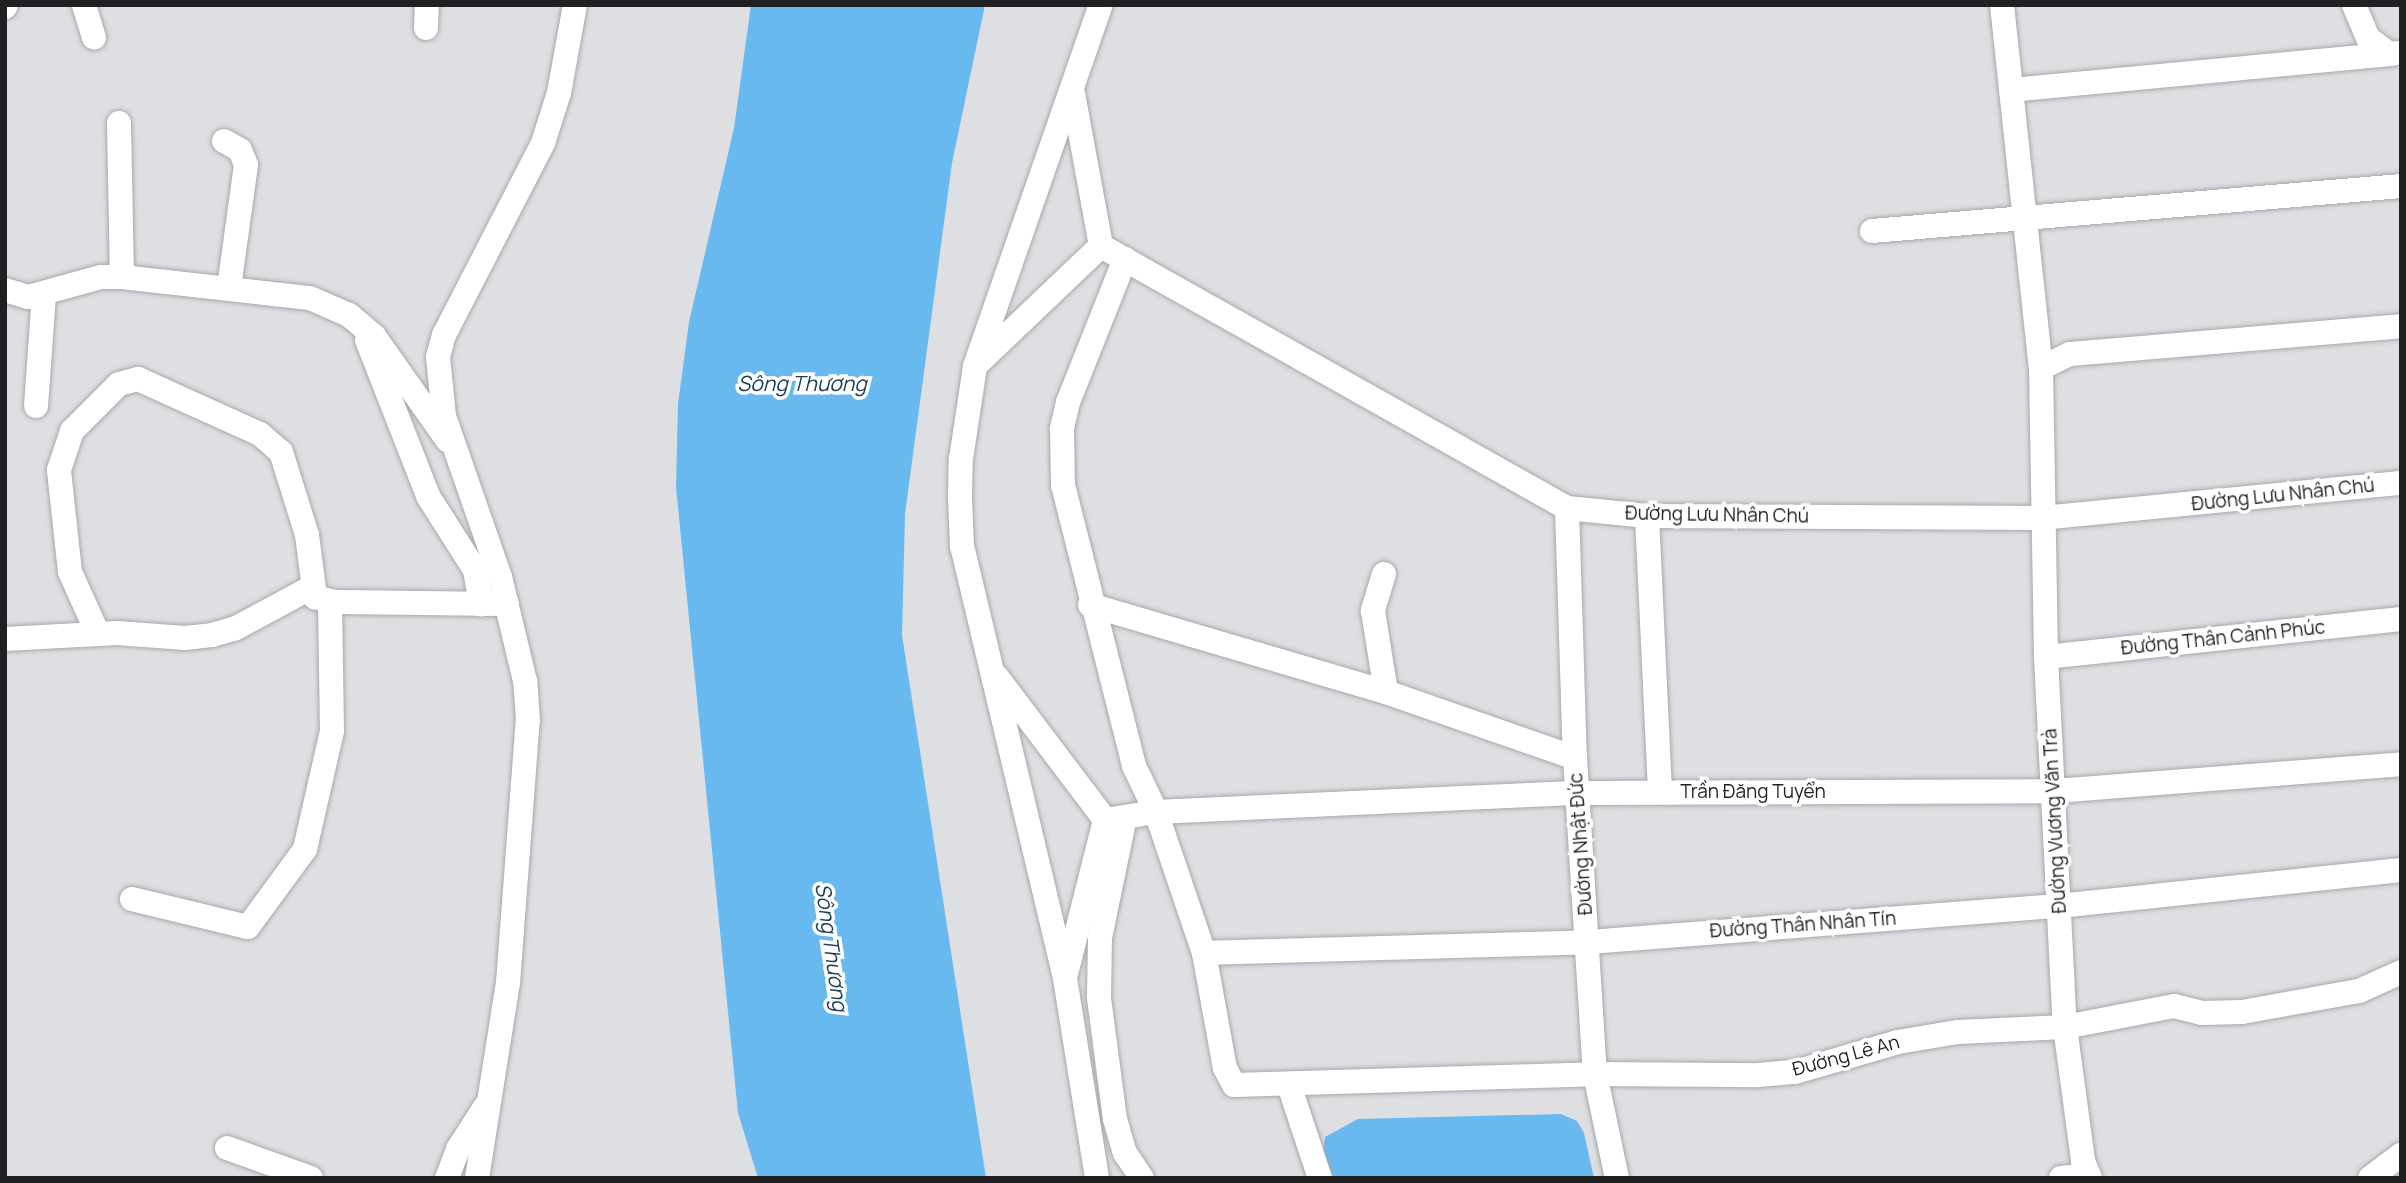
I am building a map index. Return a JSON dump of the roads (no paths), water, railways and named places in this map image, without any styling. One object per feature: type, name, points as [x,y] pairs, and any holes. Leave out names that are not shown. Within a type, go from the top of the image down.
[{"type":"street","points":[[84,5],[94,37]]},
{"type":"street","points":[[1097,1178],[1065,978],[962,547],[961,460],[975,366],[1101,5]]},
{"type":"street","name":"Đường Vương Văn Trà","points":[[2002,5],[2041,368],[2040,462],[2046,656],[2065,1027],[2083,1161],[2090,1177]]},
{"type":"street","points":[[2354,5],[2368,38],[2395,53]]},
{"type":"street","points":[[477,1178],[493,1094],[508,983],[528,720],[507,604],[453,447],[438,383],[444,335],[542,143],[559,93],[573,11]]},
{"type":"street","points":[[2011,90],[2395,53]]},
{"type":"street","points":[[975,366],[1101,246],[1073,91]]},
{"type":"street","points":[[119,123],[122,277]]},
{"type":"street","points":[[224,141],[240,150],[246,165],[229,287]]},
{"type":"street","points":[[1872,231],[2023,215],[2401,186]]},
{"type":"street","name":"Đường Lưu Nhân Chú","points":[[1101,246],[1567,508],[1647,516],[2042,519],[2401,484]]},
{"type":"street","points":[[1125,259],[1089,341],[1062,429],[1063,485],[1090,606],[1134,766],[1156,812],[1204,953]]},
{"type":"street","points":[[5,290],[28,298],[101,277],[122,277],[310,298],[362,326],[402,372],[425,415],[453,447]]},
{"type":"street","points":[[36,406],[44,294]]},
{"type":"street","points":[[362,326],[428,496],[475,570],[481,604]]},
{"type":"street","points":[[2041,368],[2070,354],[2401,326]]},
{"type":"street","points":[[97,634],[70,572],[58,470],[72,431],[120,384],[138,379],[260,434],[281,452],[307,535],[321,594],[332,731],[305,849],[248,927],[132,899]]},
{"type":"street","name":"Đường Nhật Đức","points":[[1567,508],[1575,758],[1595,1074],[1618,1178]]},
{"type":"street","points":[[1647,516],[1660,792]]},
{"type":"street","points":[[1384,575],[1373,611],[1386,692]]},
{"type":"street","points":[[5,639],[97,634],[212,635],[321,594],[507,604]]},
{"type":"street","points":[[1090,606],[1386,692],[1575,758]]},
{"type":"street","name":"Đường Thân Cảnh Phúc","points":[[2046,656],[2401,619]]},
{"type":"street","points":[[990,668],[1115,818],[1100,938],[1099,998],[1115,1119],[1125,1153],[1142,1178]]},
{"type":"street","name":"Trần Đăng Tuyển","points":[[1115,818],[1156,812],[1579,793],[2054,791],[2401,764]]},
{"type":"street","points":[[1065,978],[1115,818]]},
{"type":"street","name":"Đường Thân Nhân Tín","points":[[1204,953],[1588,942],[2059,906],[2401,870]]},
{"type":"street","name":"Đường Lê An","points":[[1204,953],[1225,1068],[1229,1081],[1240,1087],[1595,1074],[1712,1077],[1795,1072],[1922,1038],[2065,1027],[2174,1006],[2202,1013],[2242,1012],[2332,998],[2359,991],[2401,972]]},
{"type":"street","points":[[1289,1086],[1320,1178]]},
{"type":"street","points":[[447,1178],[458,1149],[493,1094]]},
{"type":"street","points":[[227,1148],[311,1178]]},
{"type":"street","points":[[2370,1178],[2401,1156]]},
{"type":"street","points":[[2061,1178],[2090,1177]]},
{"type":"water","name":"Sông Thương","points":[[751,5],[985,5],[952,163],[905,514],[902,635],[986,1178],[758,1178],[738,1113],[676,487],[678,404],[689,322],[734,128]]},
{"type":"water","points":[[1561,1114],[1577,1121],[1584,1133],[1594,1178],[1331,1178],[1323,1152],[1325,1137],[1358,1119]]}]
